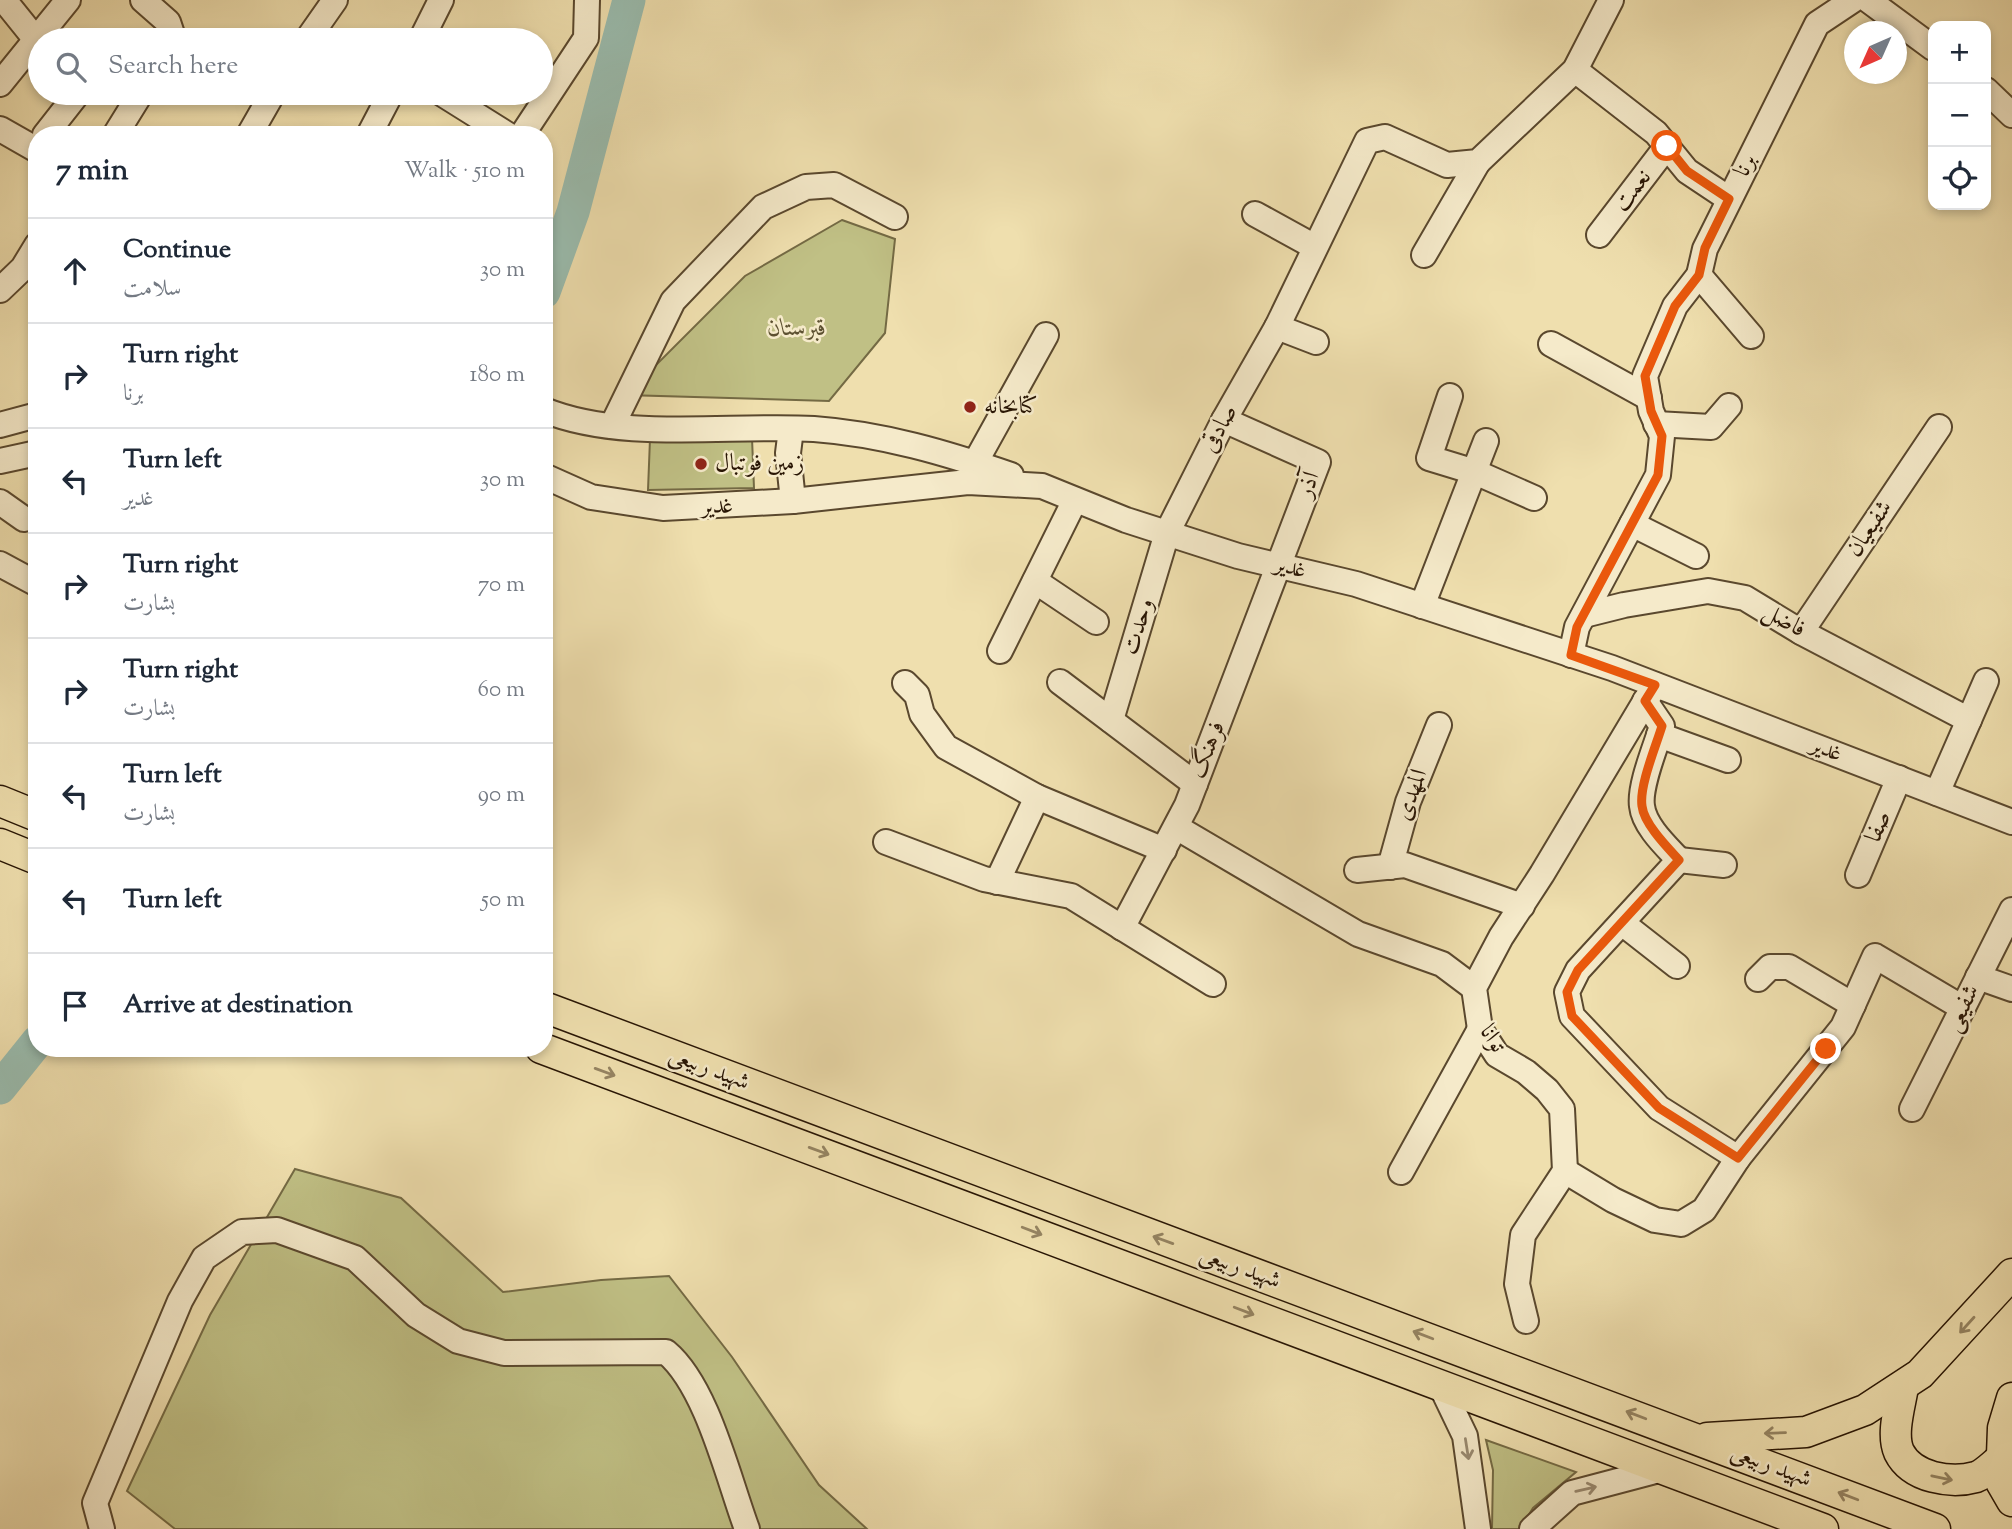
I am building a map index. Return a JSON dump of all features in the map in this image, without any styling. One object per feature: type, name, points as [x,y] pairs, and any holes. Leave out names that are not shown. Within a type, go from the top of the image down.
[{"type":"main road","points":[[0,801],[28,812]]},
{"type":"main road","points":[[0,844],[28,855]]},
{"type":"main road","name":"شهید ربیعی","points":[[553,1010],[1005,1182],[1699,1438],[1935,1529]]},
{"type":"main road","name":"شهید ربیعی","points":[[553,1052],[1824,1529]]},
{"type":"main road","points":[[944,1197],[959,1163]]},
{"type":"main road","points":[[990,1215],[1005,1182]]},
{"type":"main road","points":[[1699,1438],[1806,1432],[1865,1410],[1903,1387],[1965,1328],[2012,1274]]},
{"type":"main road","points":[[1903,1387],[1896,1426],[1899,1452],[1921,1472],[1949,1481],[1969,1478],[1978,1476],[2002,1458]]},
{"type":"main road","points":[[2012,1398],[2003,1428],[2001,1482],[2012,1501]]},
{"type":"street","points":[[4,0],[28,30]]},
{"type":"street","points":[[47,28],[68,0]]},
{"type":"street","points":[[143,0],[168,22],[170,28]]},
{"type":"street","points":[[315,28],[335,0]]},
{"type":"street","points":[[427,28],[442,0]]},
{"type":"street","points":[[553,88],[586,38],[587,0]]},
{"type":"street","points":[[1424,256],[1478,162],[1575,70],[1611,0]]},
{"type":"street","name":"برنا","points":[[1571,655],[1584,615],[1658,475],[1662,436],[1648,398],[1645,376],[1675,306],[1699,275],[1705,248],[1816,24],[1853,0]]},
{"type":"street","points":[[1868,0],[1928,44]]},
{"type":"street","points":[[0,84],[28,51]]},
{"type":"street","points":[[1575,70],[1656,133],[1687,171],[1729,199]]},
{"type":"street","points":[[1991,95],[2012,115]]},
{"type":"street","points":[[54,126],[69,105]]},
{"type":"street","points":[[121,126],[134,105]]},
{"type":"street","points":[[254,126],[266,105]]},
{"type":"street","points":[[374,126],[385,105]]},
{"type":"street","points":[[459,105],[493,126]]},
{"type":"street","points":[[528,126],[542,105]]},
{"type":"street","points":[[0,128],[28,143]]},
{"type":"street","name":"صادقی","points":[[1167,533],[1224,420],[1277,327],[1367,141],[1385,137],[1447,165],[1478,162]]},
{"type":"street","points":[[0,143],[28,147]]},
{"type":"street","name":"نعمت","points":[[1599,235],[1667,146]]},
{"type":"street","points":[[612,426],[673,301],[763,207],[806,187],[834,185],[895,217]]},
{"type":"street","points":[[1255,214],[1315,247]]},
{"type":"street","points":[[0,290],[23,268],[28,259]]},
{"type":"street","points":[[1699,275],[1751,336]]},
{"type":"street","points":[[1277,327],[1316,342]]},
{"type":"street","points":[[975,463],[1046,335]]},
{"type":"street","points":[[1550,344],[1648,398]]},
{"type":"street","points":[[1450,396],[1429,458],[1475,472],[1534,498]]},
{"type":"street","points":[[1656,424],[1711,427],[1729,406]]},
{"type":"street","points":[[553,414],[572,421],[612,426],[863,433],[930,448],[1042,486]]},
{"type":"street","points":[[0,425],[28,417]]},
{"type":"street","name":"آذر","points":[[1224,420],[1318,462],[1279,566]]},
{"type":"street","name":"شفیعیان","points":[[1801,632],[1939,427]]},
{"type":"street","points":[[791,429],[788,453],[793,501]]},
{"type":"street","points":[[1422,606],[1486,441]]},
{"type":"street","points":[[2,464],[28,456]]},
{"type":"street","name":"غدیر","points":[[553,480],[591,497],[663,508],[793,501],[968,482],[1042,486],[1167,533],[1279,566],[1356,584],[1571,655],[1650,693],[1899,778],[2012,822]]},
{"type":"street","points":[[1000,651],[1075,500]]},
{"type":"street","points":[[0,502],[24,519]]},
{"type":"street","points":[[1632,524],[1696,556]]},
{"type":"street","name":"وحدت","points":[[1111,720],[1167,533]]},
{"type":"street","points":[[0,565],[28,579]]},
{"type":"street","name":"فرهنگ","points":[[1122,928],[1164,850],[1195,784],[1279,566]]},
{"type":"street","points":[[1035,581],[1096,622]]},
{"type":"street","name":"فاضل","points":[[1584,615],[1624,605],[1708,591],[1745,598],[1801,632],[1969,720]]},
{"type":"street","points":[[1937,793],[1986,681]]},
{"type":"street","points":[[1060,682],[1195,784]]},
{"type":"street","points":[[905,683],[917,695],[922,714],[946,747],[1037,797],[1164,850]]},
{"type":"street","points":[[1650,693],[1662,726],[1642,807],[1658,837],[1679,860],[1724,865]]},
{"type":"street","points":[[1175,827],[1358,934],[1442,964],[1474,988],[1650,693]]},
{"type":"street","name":"المهدی","points":[[1390,867],[1408,802],[1439,725]]},
{"type":"street","points":[[1659,735],[1728,760]]},
{"type":"street","name":"صفا","points":[[1858,875],[1899,778]]},
{"type":"street","points":[[997,882],[1037,797]]},
{"type":"street","points":[[886,842],[997,882],[1071,896],[1213,984]]},
{"type":"street","points":[[1679,860],[1578,970],[1567,992],[1572,1016],[1659,1108],[1738,1158]]},
{"type":"street","points":[[1357,870],[1405,865],[1522,906]]},
{"type":"street","name":"شفیعی","points":[[1912,1109],[2012,910]]},
{"type":"street","points":[[1622,923],[1677,966]]},
{"type":"street","points":[[1526,1321],[1517,1284],[1523,1235],[1565,1171],[1613,1200],[1655,1220],[1681,1224],[1704,1210],[1738,1158],[1843,1027],[1875,956],[1963,1008]]},
{"type":"street","points":[[1758,979],[1770,967],[1789,967],[1853,1005]]},
{"type":"street","points":[[1978,977],[2012,989]]},
{"type":"street","name":"توانا","points":[[1474,988],[1480,1029],[1497,1055],[1527,1072],[1547,1090],[1562,1109],[1565,1171]]},
{"type":"street","points":[[1401,1172],[1480,1029]]},
{"type":"street","points":[[102,1529],[95,1503],[180,1301],[204,1258],[242,1232],[277,1230],[355,1258],[416,1315],[458,1341],[504,1353],[666,1352],[681,1365],[702,1404],[747,1529]]},
{"type":"street","points":[[1441,1386],[1465,1436],[1478,1529]]},
{"type":"street","points":[[1532,1529],[1572,1493],[1663,1469]]},
{"type":"green space","name":"قبرستان","points":[[842,220],[895,239],[885,333],[829,401],[626,395],[745,276]]},
{"type":"green space","name":"زمین فوتبال","points":[[752,438],[754,488],[648,490],[650,439]]},
{"type":"green space","points":[[295,1169],[401,1198],[503,1292],[601,1280],[669,1276],[732,1357],[819,1485],[867,1529],[175,1529],[127,1491],[210,1315]]},
{"type":"green space","points":[[1486,1440],[1576,1472],[1533,1508],[1520,1529],[1492,1529],[1493,1470]]},
{"type":"waterway","points":[[553,267],[573,212],[629,0]]},
{"type":"waterway","points":[[0,1088],[28,1053]]},
{"type":"place","name":"کتابخانه","points":[[970,407]]},
{"type":"place","name":"زمین فوتبال","points":[[701,464]]},
{"type":"route","points":[[1667,146],[1687,171],[1729,199],[1705,248],[1699,275],[1675,306],[1645,376],[1651,411],[1662,436],[1658,475],[1577,627],[1571,655],[1655,685],[1645,701],[1662,726],[1647,773],[1642,807],[1658,837],[1679,860],[1578,970],[1567,992],[1572,1016],[1659,1108],[1738,1158],[1826,1049]]}]
